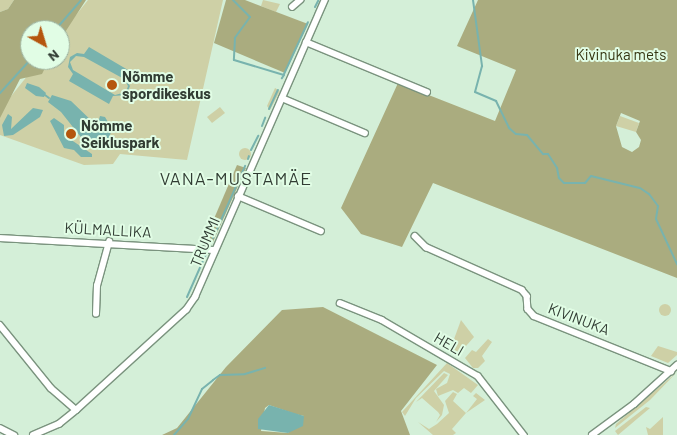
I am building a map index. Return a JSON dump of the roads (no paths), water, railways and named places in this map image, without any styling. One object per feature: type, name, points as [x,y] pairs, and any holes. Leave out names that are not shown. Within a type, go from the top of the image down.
[{"type":"street","points":[[292,8],[300,0]]},
{"type":"street","name":"TRUMMI","points":[[33,435],[44,433],[59,424],[186,310],[215,250],[325,0]]},
{"type":"street","points":[[306,42],[427,92]]},
{"type":"street","points":[[282,98],[365,133]]},
{"type":"street","points":[[238,196],[321,231]]},
{"type":"street","name":"KIVINUKA","points":[[415,236],[426,247],[522,290],[527,296],[528,309],[534,316],[670,372]]},
{"type":"street","name":"KÜLMALLIKA","points":[[0,238],[109,242],[215,250]]},
{"type":"street","points":[[96,314],[97,286],[109,242]]},
{"type":"street","name":"HELI","points":[[340,303],[382,320],[478,376],[524,435]]},
{"type":"street","points":[[0,325],[51,388],[76,410]]},
{"type":"street","points":[[592,435],[634,404],[677,365]]},
{"type":"street","points":[[0,428],[14,435]]},
{"type":"water","points":[[89,47],[128,70],[124,77],[130,86],[126,95],[113,96],[109,104],[69,81],[73,74],[70,70],[70,62],[70,57],[77,53],[84,54]],"holes":[[[76,56],[84,57],[124,79],[128,86],[126,92],[115,95],[73,70],[70,62]]]},
{"type":"water","points":[[27,83],[39,87],[46,93],[44,97],[36,96],[25,88]]},
{"type":"water","points":[[52,95],[71,101],[97,126],[100,116],[105,117],[112,129],[109,138],[94,146],[84,141],[61,112],[48,102]]},
{"type":"water","points":[[33,108],[43,110],[40,117],[13,135],[4,136],[2,125],[8,114],[12,117],[11,129]]},
{"type":"water","points":[[54,118],[64,125],[64,135],[92,154],[92,157],[81,157],[74,150],[64,148],[50,121]]},
{"type":"water","points":[[269,405],[304,416],[303,426],[288,433],[258,429],[258,419]]},
{"type":"waterway","points":[[64,20],[81,0]]},
{"type":"waterway","points":[[233,0],[250,17],[235,38],[234,60],[284,75],[282,78]]},
{"type":"waterway","points":[[473,0],[482,66],[475,92],[496,101],[509,128],[516,134],[527,135],[543,154],[548,154],[557,168],[559,178],[564,183],[585,183],[591,176],[640,188],[649,194],[658,206],[656,219],[677,264]]},
{"type":"waterway","points":[[315,7],[318,1]]},
{"type":"waterway","points":[[284,74],[308,22]]},
{"type":"waterway","points":[[0,93],[21,70]]},
{"type":"waterway","points":[[269,109],[278,90]]},
{"type":"waterway","points":[[45,95],[49,98]]},
{"type":"waterway","points":[[262,126],[265,118]]},
{"type":"waterway","points":[[251,150],[258,136]]},
{"type":"waterway","points":[[213,238],[245,166]]},
{"type":"waterway","points":[[187,297],[206,254]]},
{"type":"waterway","points":[[174,435],[188,419],[202,389],[213,380],[220,375],[245,374],[265,368]]},
{"type":"place","name":"Nõmme spordikeskus","points":[[112,85]]},
{"type":"place","name":"Nõmme Seikluspark","points":[[71,134]]},
{"type":"district","name":"VANA-MUSTAMÄE","points":[[236,178]]},
{"type":"park label","name":"Kivinuka mets","points":[[621,55]]}]
